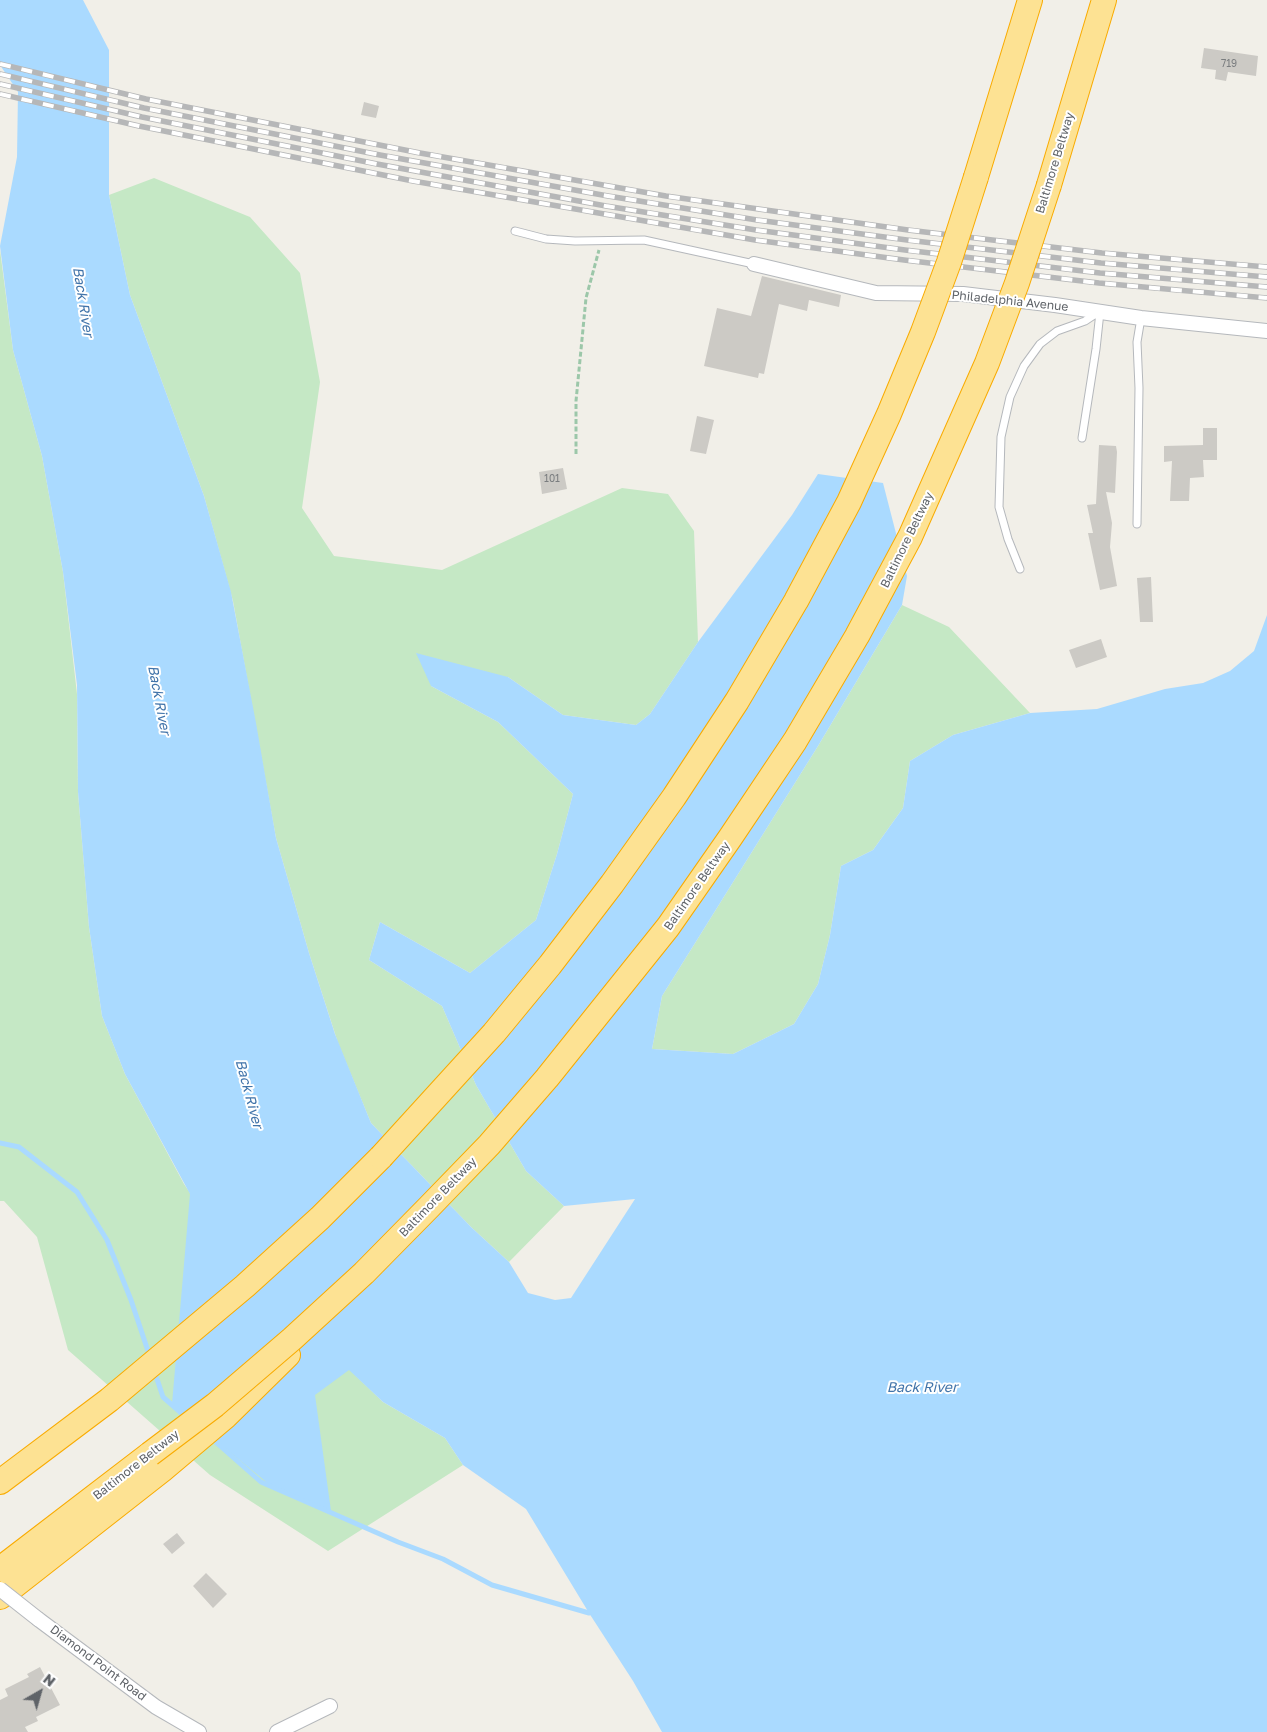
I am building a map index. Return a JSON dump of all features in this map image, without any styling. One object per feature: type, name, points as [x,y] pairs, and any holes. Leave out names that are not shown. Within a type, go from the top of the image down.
[{"type":"highway","points":[[0,1482],[109,1400],[245,1286],[340,1198],[425,1110],[494,1033],[550,965],[612,884],[674,797],[747,684],[796,601],[849,502],[889,414],[924,332],[949,262],[1030,0]]},
{"type":"highway","name":"Baltimore Beltway","points":[[0,1569],[156,1462],[229,1393],[364,1273],[489,1145],[602,1011],[668,928],[794,741],[857,636],[910,537],[987,363],[1017,282],[1104,0]]},
{"type":"highway","points":[[0,1597],[156,1462]]},
{"type":"street","name":"Philadelphia Avenue","points":[[754,264],[876,293],[963,294],[1141,318],[1267,331]]},
{"type":"street","name":"Diamond Point Road","points":[[0,1589],[156,1707],[199,1732]]},
{"type":"street","points":[[277,1732],[330,1706]]},
{"type":"lane","points":[[515,231],[546,238],[602,241],[644,240],[754,264]]},
{"type":"lane","points":[[1082,438],[1100,312]]},
{"type":"lane","points":[[1020,569],[1008,538],[999,506],[1001,437],[1010,397],[1024,366],[1040,344],[1057,332],[1085,321],[1100,312]]},
{"type":"lane","points":[[1137,524],[1139,388],[1137,342],[1141,318]]},
{"type":"path","points":[[576,454],[576,401],[586,298],[602,241]]},
{"type":"green space","points":[[154,178],[250,217],[300,273],[320,382],[302,508],[334,556],[442,570],[622,488],[668,494],[694,531],[698,642],[650,714],[636,725],[563,715],[508,677],[431,686],[498,722],[573,794],[557,854],[536,920],[470,973],[380,922],[369,960],[442,1006],[476,1085],[526,1171],[564,1206],[509,1262],[471,1227],[371,1123],[338,1043],[309,953],[276,838],[233,601],[204,496],[130,295],[109,195]]},
{"type":"green space","points":[[0,250],[13,350],[42,456],[63,572],[77,694],[78,792],[89,927],[102,1016],[125,1074],[184,1184],[236,1260],[383,1402],[445,1438],[463,1465],[328,1551],[210,1475],[68,1350],[37,1237],[4,1201],[0,1201]]},
{"type":"green space","points":[[902,605],[949,627],[1030,713],[953,735],[910,761],[903,808],[873,850],[841,866],[830,935],[818,984],[794,1024],[733,1054],[652,1049],[662,996],[818,746]]},
{"type":"water","name":"Back River","points":[[0,0],[83,0],[109,50],[109,195],[130,295],[204,496],[231,592],[276,838],[309,953],[335,1034],[371,1123],[471,1227],[509,1262],[528,1293],[555,1300],[571,1298],[635,1199],[564,1206],[526,1171],[476,1085],[442,1006],[369,960],[380,922],[470,973],[536,920],[557,854],[573,794],[498,722],[431,686],[416,653],[508,677],[563,715],[636,725],[650,714],[698,642],[792,515],[818,474],[883,483],[907,576],[902,605],[818,746],[662,996],[652,1049],[733,1054],[794,1024],[818,984],[830,935],[841,866],[873,850],[903,808],[910,761],[953,735],[1030,713],[1097,709],[1165,689],[1203,683],[1230,671],[1254,651],[1267,615],[1267,1732],[662,1732],[633,1681],[526,1509],[463,1465],[445,1438],[383,1402],[349,1370],[315,1395],[331,1511],[270,1485],[172,1404],[190,1194],[125,1074],[102,1016],[89,927],[78,792],[77,685],[63,572],[42,456],[13,350],[0,246],[17,157],[18,92],[0,65]]},
{"type":"building","points":[[1204,48],[1258,56],[1256,76],[1228,72],[1226,81],[1215,79],[1216,70],[1201,68]]},
{"type":"building","points":[[364,102],[379,106],[376,118],[361,115]]},
{"type":"building","points":[[762,276],[841,295],[839,307],[809,300],[807,311],[779,304],[764,374],[759,373],[758,378],[704,366],[717,308],[751,316]]},
{"type":"building","points":[[697,416],[714,420],[706,454],[690,451]]},
{"type":"building","points":[[1203,428],[1217,428],[1217,460],[1203,460],[1204,477],[1190,478],[1189,501],[1170,501],[1172,461],[1164,462],[1164,446],[1203,445]]},
{"type":"building","points":[[1099,445],[1116,446],[1117,452],[1115,493],[1106,492],[1112,523],[1110,547],[1117,586],[1100,590],[1088,533],[1093,533],[1087,505],[1096,504]]},
{"type":"building","points":[[563,468],[567,489],[542,494],[539,472]]},
{"type":"building","points":[[1151,577],[1153,622],[1140,622],[1137,578]]},
{"type":"building","points":[[1101,639],[1107,657],[1076,668],[1069,650]]},
{"type":"building","points":[[177,1533],[185,1543],[172,1554],[163,1544]]},
{"type":"building","points":[[206,1573],[227,1594],[213,1608],[193,1586]]},
{"type":"building","points":[[40,1667],[60,1705],[36,1717],[38,1721],[25,1727],[28,1732],[0,1732],[0,1700],[8,1696],[5,1689],[29,1677],[27,1674]]},
{"type":"waterway","points":[[0,1143],[19,1147],[77,1192],[107,1240],[131,1300],[150,1357]]},
{"type":"waterway","points":[[154,1370],[163,1397],[188,1419]]},
{"type":"waterway","points":[[210,1437],[261,1482],[398,1542],[443,1559],[492,1585],[589,1613]]},
{"type":"railway","points":[[0,64],[146,99],[420,153],[666,196],[908,230],[1102,253],[1267,267]]},
{"type":"railway","points":[[0,74],[144,108],[380,155],[608,196],[757,220],[1101,263],[1267,277]]},
{"type":"railway","points":[[0,84],[142,117],[377,164],[606,206],[756,230],[905,250],[1100,273],[1267,287]]},
{"type":"railway","points":[[0,94],[139,126],[413,181],[755,240],[1099,283],[1267,298]]}]
